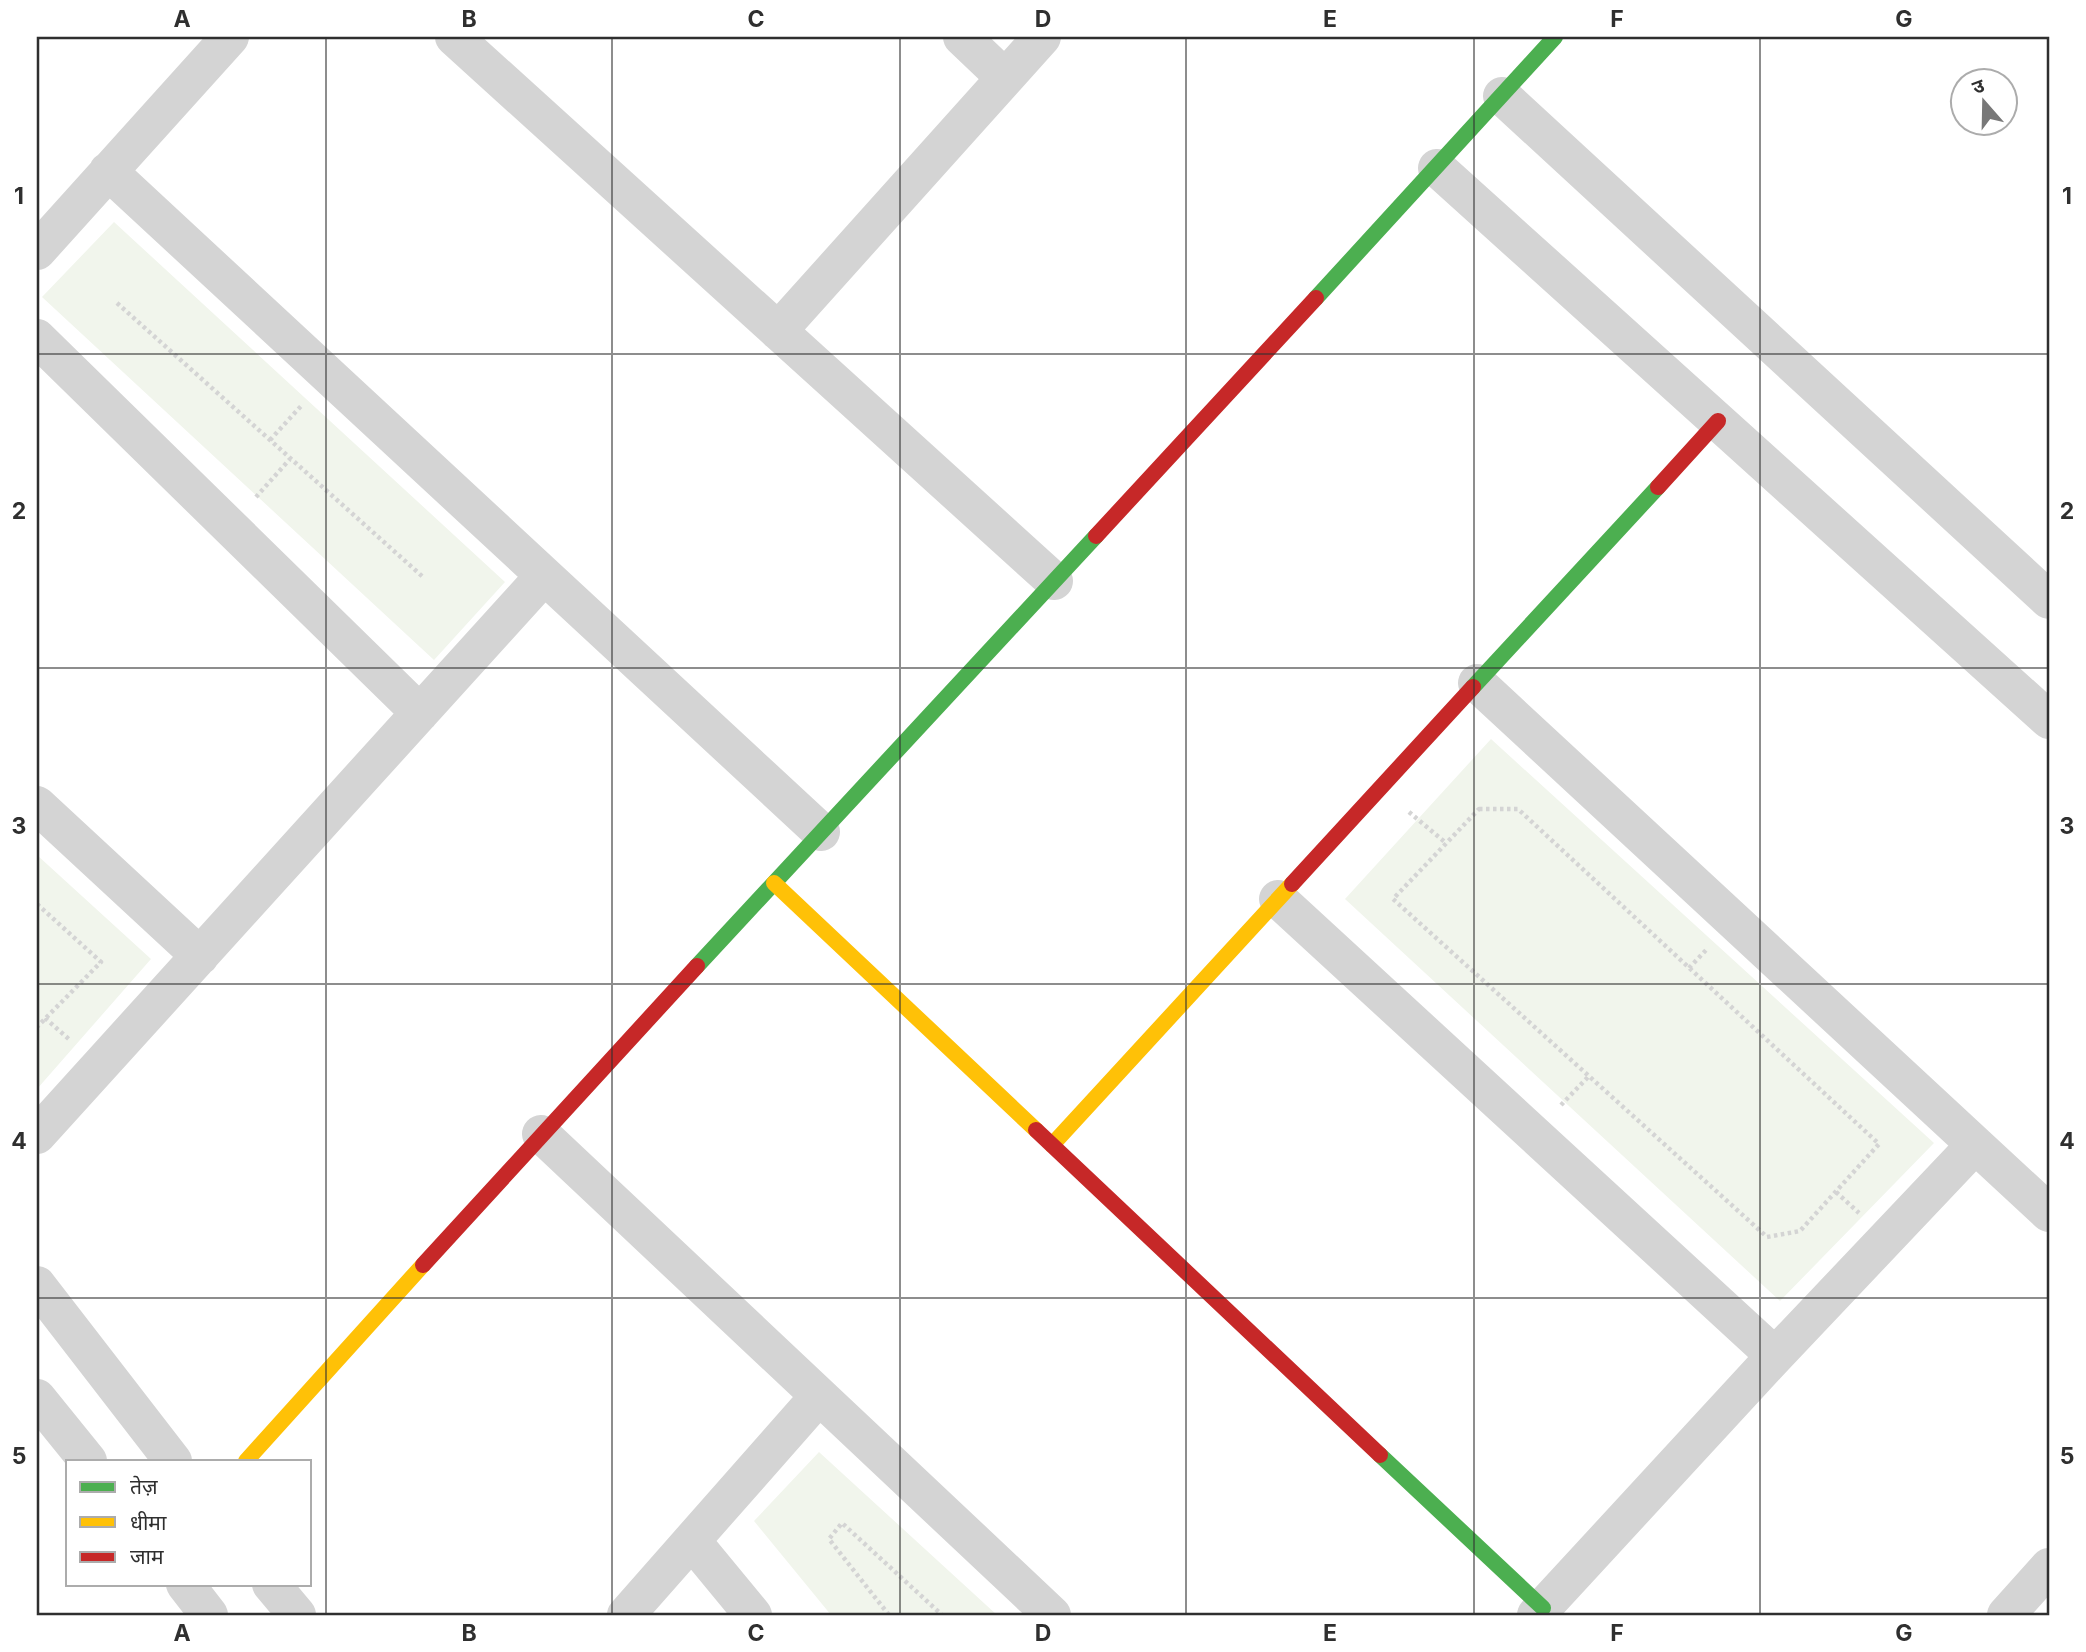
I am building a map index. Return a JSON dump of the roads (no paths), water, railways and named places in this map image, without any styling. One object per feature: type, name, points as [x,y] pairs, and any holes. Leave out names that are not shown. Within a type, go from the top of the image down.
[{"type":"street","points":[[37,251],[230,37]]},
{"type":"street","points":[[454,37],[1054,581]]},
{"type":"street","points":[[962,37],[1004,78]]},
{"type":"street","points":[[778,331],[1042,37]]},
{"type":"street","points":[[247,1460],[541,1134],[1437,168],[1555,37]]},
{"type":"street","points":[[1502,96],[2049,600]]},
{"type":"street","points":[[1437,168],[2049,720]]},
{"type":"street","points":[[108,171],[821,832]]},
{"type":"street","points":[[37,338],[420,713]]},
{"type":"street","points":[[1052,1145],[1718,421]]},
{"type":"street","points":[[37,1135],[544,576]]},
{"type":"street","points":[[1477,683],[2049,1213]]},
{"type":"street","points":[[37,805],[200,956]]},
{"type":"street","points":[[774,883],[1539,1611],[1975,1145]]},
{"type":"street","points":[[1279,899],[1775,1356]]},
{"type":"street","points":[[541,1134],[1052,1615]]},
{"type":"street","points":[[37,1285],[172,1460]]},
{"type":"street","points":[[626,1615],[820,1396]]},
{"type":"street","points":[[37,1398],[87,1460]]},
{"type":"street","points":[[692,1541],[753,1615]]},
{"type":"street","points":[[2006,1615],[2049,1567]]},
{"type":"street","points":[[187,1586],[209,1615]]},
{"type":"street","points":[[273,1586],[297,1615]]}]
